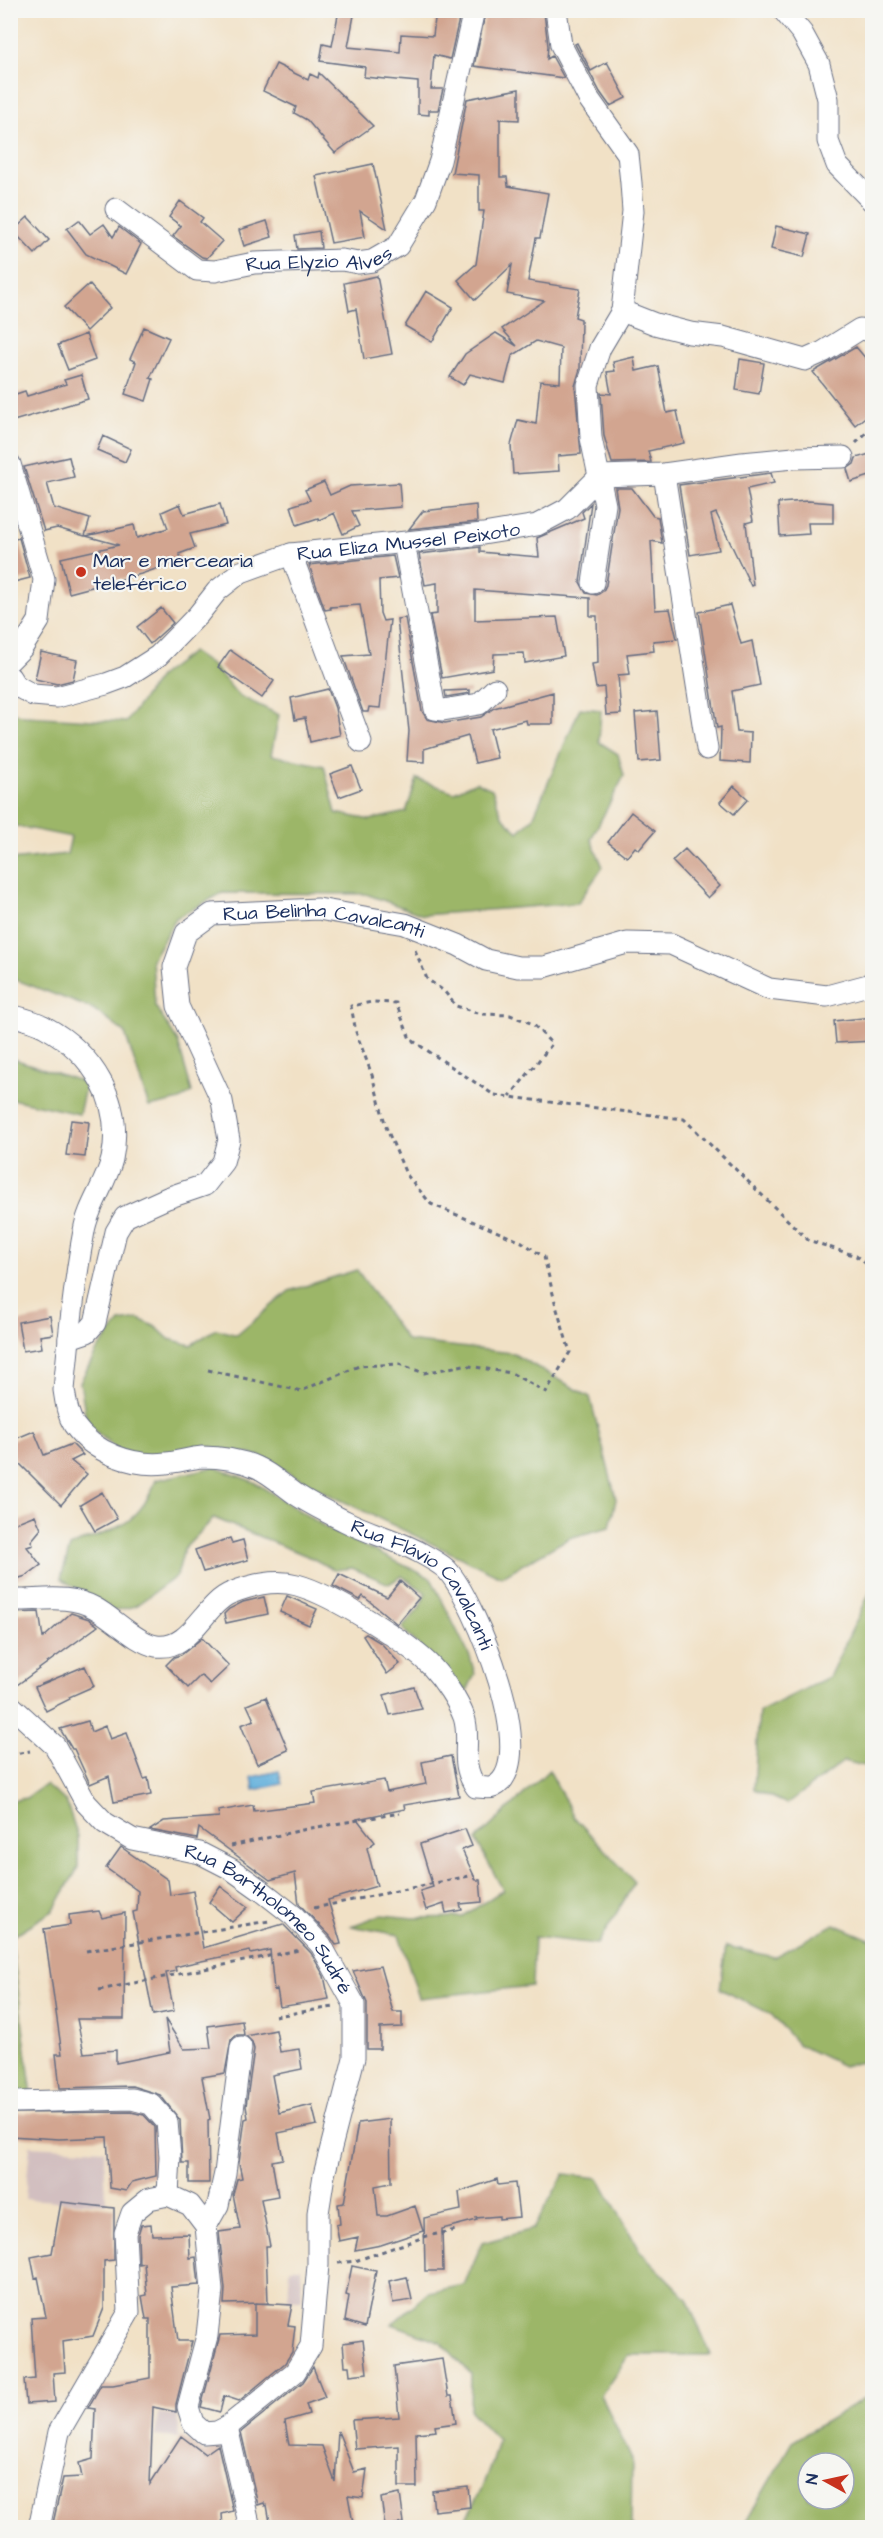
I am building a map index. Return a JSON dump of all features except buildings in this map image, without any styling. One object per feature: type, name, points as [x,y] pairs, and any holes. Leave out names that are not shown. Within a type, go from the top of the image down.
[{"type":"street","name":"Rua Elyzio Alves","points":[[116,209],[197,270],[215,271],[254,263],[372,261],[398,246],[426,200],[440,161],[474,10]]},
{"type":"street","points":[[556,10],[561,45],[589,99],[628,154],[633,211],[622,311],[600,348],[588,385],[591,438],[605,505],[592,583]]},
{"type":"street","points":[[783,10],[802,33],[819,64],[828,99],[828,141],[837,165],[873,201]]},
{"type":"street","points":[[622,311],[655,324],[690,333],[723,337],[806,360],[860,329],[873,331]]},
{"type":"street","points":[[600,476],[664,474],[794,458],[843,458]]},
{"type":"street","points":[[10,464],[44,579],[39,621],[22,648],[10,660]]},
{"type":"street","points":[[664,474],[706,748]]},
{"type":"street","name":"Rua Eliza Mussel Peixoto","points":[[10,677],[15,685],[33,694],[57,697],[125,677],[158,656],[198,615],[217,591],[241,572],[291,554],[483,534],[537,525],[567,509],[600,476]]},
{"type":"street","points":[[404,543],[435,709],[443,710],[479,704],[495,689]]},
{"type":"street","points":[[291,554],[361,742]]},
{"type":"street","name":"Rua Belinha Cavalcanti","points":[[69,1338],[87,1332],[95,1323],[116,1232],[125,1217],[167,1198],[205,1185],[223,1162],[229,1140],[222,1101],[178,1006],[174,967],[186,933],[212,914],[318,909],[405,924],[458,945],[486,960],[518,967],[544,967],[627,943],[671,944],[769,989],[827,996],[868,986],[873,982]]},
{"type":"street","name":"Rua Flávio Cavalcanti","points":[[10,1014],[43,1025],[71,1043],[94,1067],[109,1100],[116,1133],[111,1161],[84,1228],[64,1390],[67,1410],[74,1425],[92,1443],[112,1456],[131,1461],[165,1464],[201,1457],[229,1460],[257,1467],[299,1496],[347,1522],[416,1550],[447,1570],[463,1596],[498,1673],[512,1741],[509,1766],[502,1782],[491,1789],[476,1787],[467,1774],[464,1718],[432,1667],[397,1639],[324,1596],[297,1585],[256,1584],[228,1594],[213,1606],[199,1625],[174,1643],[157,1646],[144,1642],[93,1607],[68,1598],[10,1600]]},
{"type":"street","name":"Rua Bartholomeo Sudré","points":[[10,1705],[55,1746],[86,1803],[105,1823],[132,1839],[200,1853],[231,1869],[292,1915],[321,1945],[354,2004],[354,2058],[324,2175],[318,2213],[318,2265],[311,2346],[295,2372],[227,2427]]},
{"type":"street","points":[[206,2226],[218,2205],[225,2173],[241,2047]]},
{"type":"street","points":[[16,2102],[132,2099],[151,2104],[167,2122],[170,2156],[168,2195]]},
{"type":"street","points":[[39,2528],[59,2432],[129,2312],[125,2233],[132,2213],[149,2199],[168,2195],[190,2205],[206,2226],[212,2290],[207,2336],[188,2408],[193,2423],[204,2433],[217,2432],[227,2427],[250,2528]]},
{"type":"path","points":[[405,924],[427,979],[444,991],[456,1006],[481,1014],[510,1015],[533,1024],[552,1044],[510,1097]]},
{"type":"path","points":[[208,1370],[301,1391],[359,1366],[399,1364],[424,1373],[464,1365],[511,1374],[546,1392],[570,1352],[544,1257],[522,1242],[431,1204],[406,1174],[386,1127],[372,1075],[356,1032],[351,1006],[372,1002],[396,1004],[410,1039],[494,1095],[684,1119],[808,1240],[856,1256],[873,1268]]},
{"type":"path","points":[[200,1853],[311,1828],[400,1813]]},
{"type":"path","points":[[86,1951],[255,1925],[474,1875]]},
{"type":"path","points":[[99,1990],[244,1963],[321,1945]]},
{"type":"path","points":[[275,2016],[354,2004]]},
{"type":"path","points":[[318,2265],[355,2261],[417,2239],[456,2230]]},
{"type":"shaded area","points":[[30,2146],[104,2150],[106,2204],[25,2199]]},
{"type":"shaded area","points":[[290,2268],[301,2268],[302,2300],[288,2300]]},
{"type":"shaded area","points":[[158,2413],[176,2415],[179,2427],[178,2438],[155,2436]]},
{"type":"green space","points":[[192,652],[214,667],[238,695],[279,715],[271,755],[324,766],[336,813],[370,820],[406,812],[417,779],[454,792],[476,782],[492,789],[502,816],[518,832],[533,818],[580,708],[601,710],[599,742],[618,754],[624,776],[591,839],[603,867],[578,903],[423,915],[366,894],[222,893],[176,918],[152,959],[155,1006],[178,1042],[192,1092],[180,1100],[149,1107],[125,1033],[93,1009],[11,978],[11,860],[67,854],[71,837],[11,825],[11,712],[25,716],[126,722],[159,677]]},
{"type":"green space","points":[[11,1058],[86,1083],[79,1114],[11,1099]]},
{"type":"green space","points":[[357,1270],[407,1341],[512,1353],[590,1397],[616,1499],[610,1527],[569,1538],[501,1577],[326,1493],[259,1456],[206,1446],[177,1454],[145,1457],[118,1450],[87,1424],[80,1382],[98,1349],[120,1322],[139,1319],[156,1327],[169,1339],[191,1345],[216,1329],[237,1335],[289,1291]]},
{"type":"green space","points":[[214,1467],[254,1482],[330,1530],[431,1578],[470,1657],[475,1674],[467,1691],[452,1682],[402,1628],[419,1609],[426,1593],[402,1576],[389,1584],[352,1568],[334,1570],[312,1558],[214,1518],[184,1549],[177,1576],[135,1606],[110,1612],[61,1578],[70,1547],[112,1530],[131,1519],[146,1501],[156,1480]]},
{"type":"green space","points":[[872,1588],[872,1768],[844,1761],[787,1804],[754,1789],[759,1712],[829,1677]]},
{"type":"green space","points":[[549,1770],[574,1817],[635,1882],[598,1944],[534,1937],[532,1986],[419,1998],[399,1935],[351,1926],[381,1915],[414,1918],[462,1917],[503,1890],[476,1840]]},
{"type":"green space","points":[[45,1785],[66,1801],[78,1836],[78,1868],[53,1911],[11,1937],[11,1801],[26,1798]]},
{"type":"green space","points":[[834,1924],[872,1940],[872,2060],[843,2066],[797,2044],[771,2014],[720,1989],[726,1946],[774,1957]]},
{"type":"green space","points":[[11,1937],[32,2095],[11,2097]]},
{"type":"green space","points":[[564,2174],[599,2178],[640,2251],[687,2299],[711,2355],[629,2355],[601,2395],[632,2460],[631,2524],[633,2527],[460,2527],[483,2485],[498,2440],[470,2411],[471,2374],[441,2342],[392,2324],[429,2292],[464,2285],[482,2243],[533,2229]]},
{"type":"green space","points":[[872,2393],[872,2527],[743,2527],[792,2442]]},
{"type":"water","points":[[279,1771],[282,1784],[254,1790],[252,1777]]},
{"type":"place","name":"Mar e mercearia teleférico","points":[[81,572]]}]
